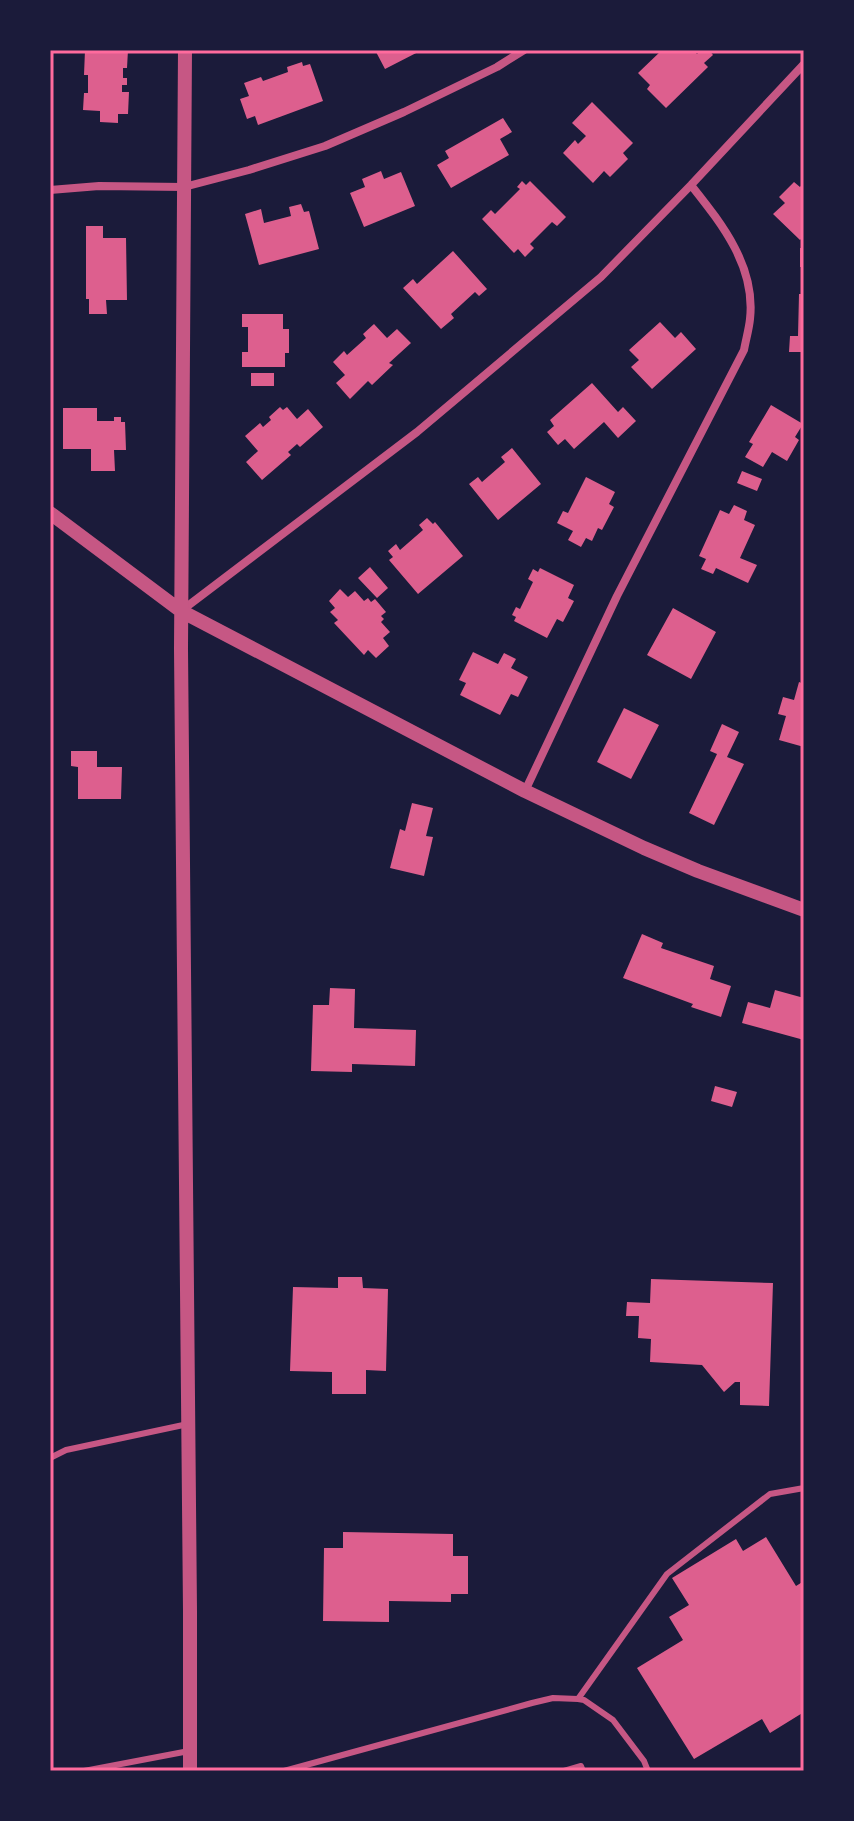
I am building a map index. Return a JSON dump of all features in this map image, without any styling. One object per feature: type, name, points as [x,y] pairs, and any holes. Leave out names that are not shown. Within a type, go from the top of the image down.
[{"type":"street","points":[[185,50],[181,611],[190,1771]]},
{"type":"street","points":[[50,190],[99,186],[184,187],[249,170],[325,146],[444,93],[524,50]]},
{"type":"street","points":[[181,611],[417,432],[601,277],[804,64]]},
{"type":"street","points":[[525,791],[617,596],[744,350],[751,316],[748,282],[727,233],[691,185]]},
{"type":"street","points":[[50,513],[181,611],[525,791],[644,848],[804,910]]},
{"type":"lane","points":[[50,1458],[66,1450],[188,1424]]},
{"type":"lane","points":[[578,1699],[667,1574],[770,1494],[804,1488]]},
{"type":"lane","points":[[284,1771],[553,1698],[584,1700],[613,1720],[648,1771]]},
{"type":"lane","points":[[84,1771],[189,1751]]},
{"type":"lane","points":[[564,1771],[581,1766],[583,1771]]},
{"type":"building","points":[[85,50],[128,50],[127,68],[123,68],[127,85],[122,85],[122,92],[129,92],[128,114],[118,114],[118,123],[100,122],[100,111],[83,110],[84,93],[88,93],[88,75],[84,75]]},
{"type":"building","points":[[375,50],[422,50],[385,69]]},
{"type":"building","points":[[662,50],[693,50],[697,54],[701,50],[709,50],[713,55],[704,63],[708,67],[666,108],[647,89],[650,85],[638,73]]},
{"type":"building","points":[[302,62],[303,66],[310,64],[323,101],[258,125],[255,116],[247,119],[240,99],[249,96],[244,83],[261,77],[263,81],[288,72],[287,67]]},
{"type":"building","points":[[592,102],[633,143],[623,153],[628,159],[610,177],[604,171],[593,183],[563,153],[575,140],[578,144],[586,136],[572,123]]},
{"type":"building","points":[[503,118],[512,132],[500,139],[509,155],[451,188],[437,165],[449,158],[445,151]]},
{"type":"building","points":[[381,171],[384,179],[401,172],[415,206],[364,227],[350,193],[365,187],[362,179]]},
{"type":"building","points":[[522,181],[526,185],[530,181],[566,217],[557,226],[552,222],[530,244],[534,248],[525,257],[518,249],[514,253],[482,219],[491,210],[495,214],[520,189],[517,187]]},
{"type":"building","points":[[794,182],[800,187],[804,182],[804,236],[800,240],[773,214],[785,203],[779,197]]},
{"type":"building","points":[[301,204],[304,212],[309,211],[319,249],[259,265],[245,214],[261,209],[264,223],[291,216],[289,207]]},
{"type":"building","points":[[86,226],[103,226],[103,238],[126,238],[127,300],[106,300],[107,314],[89,314],[89,299],[86,299]]},
{"type":"building","points":[[800,248],[804,248],[804,267],[800,267]]},
{"type":"building","points":[[453,251],[487,289],[479,296],[475,292],[451,314],[454,318],[441,329],[403,288],[413,279],[417,284]]},
{"type":"building","points":[[799,294],[804,294],[804,352],[789,352],[790,336],[798,336]]},
{"type":"building","points":[[242,314],[283,314],[283,329],[289,329],[289,353],[285,353],[285,367],[242,367],[242,352],[248,352],[248,327],[242,327]]},
{"type":"building","points":[[660,322],[675,338],[681,332],[696,349],[652,389],[631,367],[639,360],[629,350]]},
{"type":"building","points":[[374,324],[387,338],[397,329],[411,343],[389,363],[393,365],[372,385],[368,381],[350,399],[336,383],[345,375],[333,362],[344,351],[347,355],[366,338],[363,334]]},
{"type":"building","points":[[251,373],[274,373],[274,386],[251,386]]},
{"type":"building","points":[[592,383],[618,412],[623,407],[636,421],[618,438],[604,422],[574,449],[565,439],[558,445],[547,432],[554,426],[550,420]]},
{"type":"building","points":[[771,405],[803,424],[795,437],[799,440],[787,461],[772,452],[763,467],[745,457],[753,444],[749,442]]},
{"type":"building","points":[[280,407],[283,410],[287,407],[297,419],[308,409],[323,427],[300,447],[297,444],[288,452],[291,455],[262,480],[246,462],[258,451],[245,436],[260,423],[263,427]]},
{"type":"building","points":[[63,408],[97,408],[97,421],[114,421],[114,417],[121,417],[121,422],[125,422],[126,450],[114,450],[115,471],[91,471],[91,449],[63,449]]},
{"type":"building","points":[[512,448],[541,484],[498,520],[469,484],[478,477],[482,482],[505,462],[501,457]]},
{"type":"building","points":[[742,471],[762,479],[757,491],[737,483]]},
{"type":"building","points":[[586,477],[615,492],[609,504],[614,507],[602,530],[598,528],[592,541],[586,538],[581,547],[568,540],[573,531],[557,523],[563,511],[568,513]]},
{"type":"building","points":[[734,505],[747,511],[744,520],[755,525],[740,558],[757,565],[748,583],[716,568],[713,574],[701,569],[706,559],[699,556],[720,510],[729,514]]},
{"type":"building","points":[[427,518],[433,524],[435,522],[463,556],[418,594],[389,560],[393,557],[388,551],[396,544],[400,550],[423,530],[419,525]]},
{"type":"building","points":[[370,567],[388,588],[377,598],[358,578]]},
{"type":"building","points":[[540,568],[574,585],[568,598],[574,601],[563,622],[557,619],[547,638],[514,621],[516,617],[512,615],[516,607],[520,609],[533,582],[528,579],[533,569],[538,572]]},
{"type":"building","points":[[340,589],[348,597],[355,591],[364,601],[375,599],[386,612],[381,616],[384,619],[381,622],[390,632],[383,638],[389,646],[376,658],[368,650],[364,655],[334,623],[338,620],[330,612],[335,608],[329,601]]},
{"type":"building","points":[[673,608],[716,632],[691,679],[647,655]]},
{"type":"building","points":[[473,652],[498,664],[504,653],[516,659],[511,668],[528,677],[518,697],[511,694],[500,715],[460,695],[466,683],[459,680]]},
{"type":"building","points":[[799,682],[804,684],[804,747],[779,740],[786,716],[778,714],[783,697],[794,700]]},
{"type":"building","points":[[624,708],[659,725],[631,779],[597,762]]},
{"type":"building","points":[[722,724],[739,732],[727,757],[744,764],[714,825],[689,813],[717,754],[710,751]]},
{"type":"building","points":[[71,751],[97,751],[97,767],[122,767],[121,799],[78,799],[78,767],[71,766]]},
{"type":"building","points":[[412,803],[433,808],[426,836],[433,837],[424,876],[390,868],[400,829],[405,831]]},
{"type":"building","points":[[642,934],[663,943],[661,948],[714,966],[710,979],[731,986],[721,1017],[623,978]]},
{"type":"building","points":[[330,988],[355,989],[354,1028],[416,1030],[415,1066],[352,1064],[352,1072],[311,1071],[313,1005],[329,1005]]},
{"type":"building","points":[[775,990],[804,998],[804,1040],[742,1023],[748,1002],[770,1008]]},
{"type":"building","points":[[715,1086],[737,1092],[732,1107],[711,1101]]},
{"type":"building","points":[[338,1277],[362,1277],[363,1288],[388,1289],[386,1371],[366,1370],[366,1394],[332,1394],[332,1372],[290,1371],[293,1287],[338,1288]]},
{"type":"building","points":[[651,1279],[773,1283],[769,1406],[740,1405],[740,1382],[735,1382],[724,1392],[702,1365],[650,1362],[651,1339],[638,1338],[639,1316],[626,1316],[627,1302],[650,1303]]},
{"type":"building","points":[[343,1532],[453,1534],[453,1556],[468,1556],[468,1594],[451,1594],[451,1602],[389,1601],[389,1622],[323,1621],[324,1548],[343,1548]]},
{"type":"building","points":[[766,1537],[796,1586],[804,1581],[804,1712],[770,1733],[762,1719],[694,1759],[637,1668],[683,1640],[669,1617],[689,1605],[672,1578],[736,1539],[743,1551]]}]
